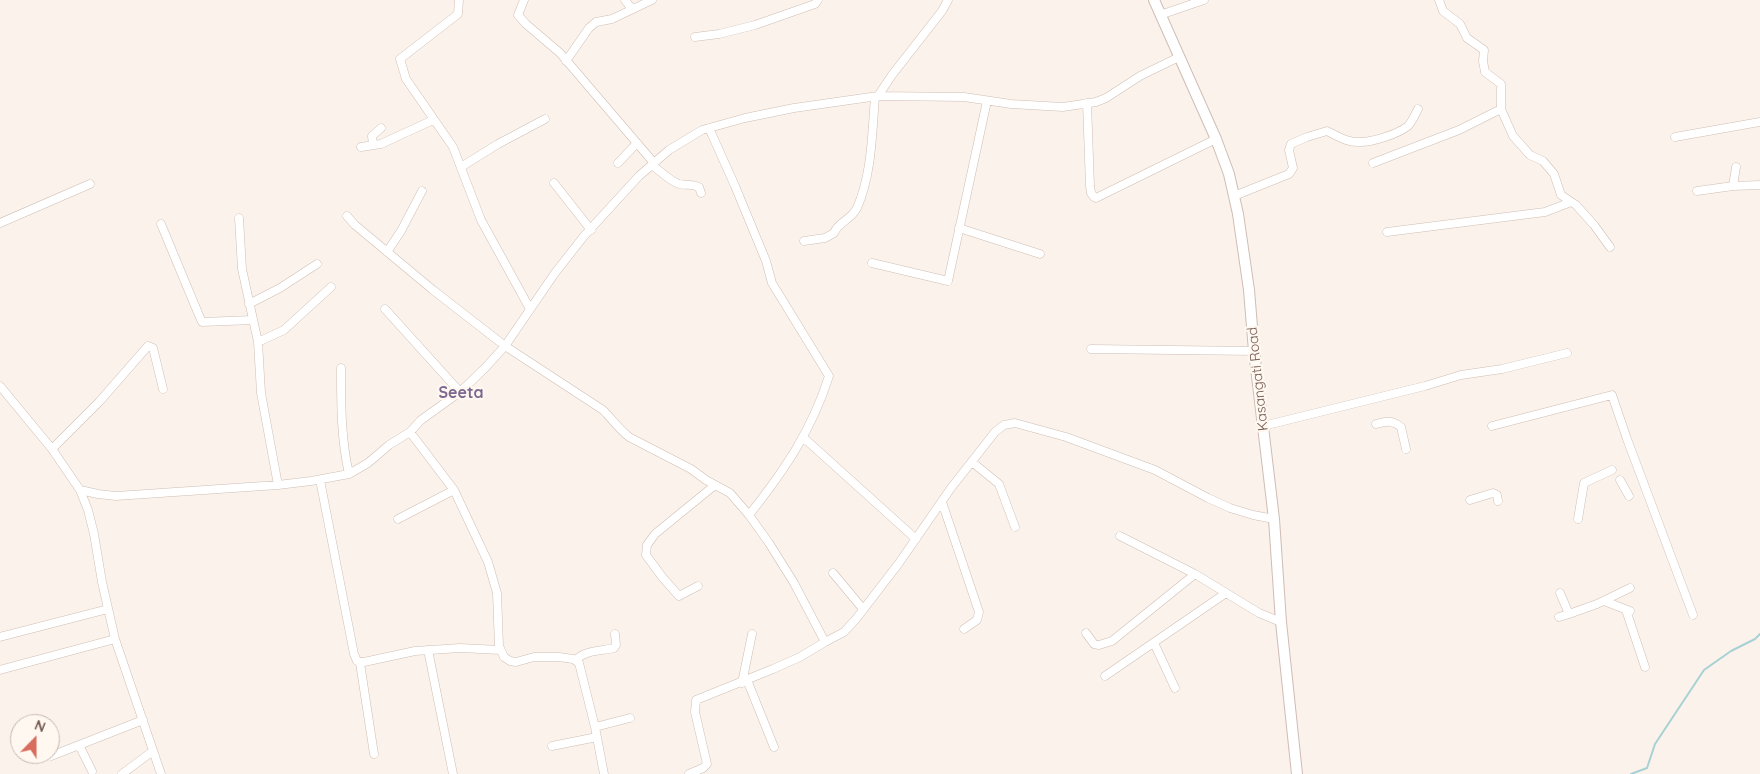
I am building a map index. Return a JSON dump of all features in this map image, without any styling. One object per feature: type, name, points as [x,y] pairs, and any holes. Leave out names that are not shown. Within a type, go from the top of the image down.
[{"type":"street","points":[[459,0],[458,14],[400,59],[406,79],[453,146],[481,220],[530,309]]},
{"type":"street","points":[[524,0],[518,15],[560,53],[637,142],[662,174],[680,184],[692,184],[699,187],[700,193]]},
{"type":"street","points":[[624,0],[632,9]]},
{"type":"street","points":[[566,60],[589,28],[596,22],[612,19],[652,0]]},
{"type":"street","points":[[695,37],[719,34],[755,25],[815,4],[818,0]]},
{"type":"street","points":[[804,241],[825,238],[834,234],[838,226],[850,218],[857,208],[868,168],[877,97],[942,12],[948,0]]},
{"type":"street","name":"Kasangati Road","points":[[1154,0],[1216,139],[1229,174],[1238,214],[1249,290],[1254,351],[1274,519],[1281,622],[1297,774]]},
{"type":"street","points":[[1160,15],[1204,0]]},
{"type":"street","points":[[1439,0],[1443,11],[1460,24],[1467,38],[1484,50],[1485,72],[1501,84],[1501,109],[1513,136],[1530,155],[1543,161],[1554,174],[1561,195],[1571,202],[1594,225],[1610,247]]},
{"type":"street","points":[[80,490],[116,496],[278,485],[349,474],[368,463],[410,432],[421,420],[460,392],[485,368],[505,346],[584,236],[639,176],[669,150],[702,130],[745,118],[794,108],[877,97],[964,97],[1063,108],[1106,98],[1140,76],[1179,57]]},
{"type":"street","points":[[872,263],[948,281],[987,101]]},
{"type":"street","points":[[1087,103],[1090,186],[1094,198],[1216,139]]},
{"type":"street","points":[[1234,196],[1289,174],[1294,168],[1289,150],[1291,144],[1327,131],[1344,140],[1360,142],[1396,134],[1409,125],[1418,109]]},
{"type":"street","points":[[1373,163],[1459,130],[1501,109]]},
{"type":"street","points":[[361,146],[381,144],[434,120]]},
{"type":"street","points":[[461,167],[498,144],[545,120]]},
{"type":"street","points":[[1675,137],[1760,122]]},
{"type":"street","points":[[373,145],[372,136],[381,128]]},
{"type":"street","points":[[709,128],[766,261],[772,284],[830,376],[804,438],[792,458],[749,515]]},
{"type":"street","points":[[618,163],[637,142]]},
{"type":"street","points":[[1733,186],[1736,167]]},
{"type":"street","points":[[554,183],[591,230]]},
{"type":"street","points":[[0,223],[90,184]]},
{"type":"street","points":[[1697,191],[1733,186],[1760,185]]},
{"type":"street","points":[[387,252],[401,231],[422,191]]},
{"type":"street","points":[[1387,232],[1545,212],[1571,202]]},
{"type":"street","points":[[348,216],[355,225],[387,252],[505,346],[603,410],[622,432],[691,469],[730,494],[749,515],[794,583],[825,642]]},
{"type":"street","points":[[239,218],[242,269],[258,342],[261,393],[278,485]]},
{"type":"street","points":[[161,224],[202,322],[252,320]]},
{"type":"street","points":[[959,228],[1040,254]]},
{"type":"street","points":[[249,304],[280,288],[317,264]]},
{"type":"street","points":[[258,342],[284,330],[331,287]]},
{"type":"street","points":[[385,309],[460,392]]},
{"type":"street","points":[[52,448],[99,402],[148,346],[153,348],[155,354],[162,389]]},
{"type":"street","points":[[1091,349],[1254,351]]},
{"type":"street","points":[[1263,426],[1425,386],[1461,375],[1502,369],[1567,353]]},
{"type":"street","points":[[341,368],[341,421],[349,474]]},
{"type":"street","points":[[0,386],[52,448],[80,490],[94,534],[115,639],[161,774]]},
{"type":"street","points":[[1492,426],[1612,395],[1693,614]]},
{"type":"street","points":[[1376,424],[1387,421],[1395,423],[1402,428],[1406,448]]},
{"type":"street","points":[[689,774],[703,768],[706,764],[695,712],[696,700],[800,657],[844,632],[899,563],[951,488],[995,432],[1004,425],[1015,423],[1066,437],[1155,470],[1230,508],[1274,519]]},
{"type":"street","points":[[410,432],[454,490],[488,562],[497,593],[500,650],[504,657],[516,662],[534,657],[559,657],[576,660],[579,663],[595,727],[604,774]]},
{"type":"street","points":[[804,438],[916,539]]},
{"type":"street","points":[[972,462],[999,484],[1015,527]]},
{"type":"street","points":[[1578,519],[1584,483],[1612,470]]},
{"type":"street","points":[[320,480],[355,659],[360,662],[416,651],[460,648],[500,650]]},
{"type":"street","points":[[1620,480],[1629,496]]},
{"type":"street","points":[[698,586],[679,596],[646,554],[647,545],[655,534],[682,514],[714,485]]},
{"type":"street","points":[[398,519],[454,490]]},
{"type":"street","points":[[1470,500],[1493,493],[1497,495],[1498,501]]},
{"type":"street","points":[[942,502],[979,612],[977,620],[964,629]]},
{"type":"street","points":[[1120,536],[1195,574],[1259,613],[1281,622]]},
{"type":"street","points":[[833,573],[863,609]]},
{"type":"street","points":[[1086,633],[1094,644],[1099,645],[1112,641],[1195,574]]},
{"type":"street","points":[[1559,617],[1630,588]]},
{"type":"street","points":[[1105,676],[1226,593]]},
{"type":"street","points":[[1560,593],[1569,614]]},
{"type":"street","points":[[1604,600],[1629,611],[1645,667]]},
{"type":"street","points":[[0,637],[108,609]]},
{"type":"street","points":[[576,660],[586,653],[614,648],[616,645],[615,634]]},
{"type":"street","points":[[752,634],[744,681],[774,747]]},
{"type":"street","points":[[0,670],[115,639]]},
{"type":"street","points":[[1154,642],[1175,688]]},
{"type":"street","points":[[428,650],[453,774]]},
{"type":"street","points":[[360,662],[374,754]]},
{"type":"street","points":[[595,727],[630,718]]},
{"type":"street","points":[[60,752],[143,720]]},
{"type":"street","points":[[552,746],[597,737]]},
{"type":"street","points":[[79,745],[92,771]]},
{"type":"street","points":[[122,774],[153,751]]},
{"type":"waterway","points":[[1631,774],[1647,768],[1655,744],[1704,670],[1731,651],[1755,639],[1760,634]]},
{"type":"district","name":"Seeta","points":[[461,393]]}]
